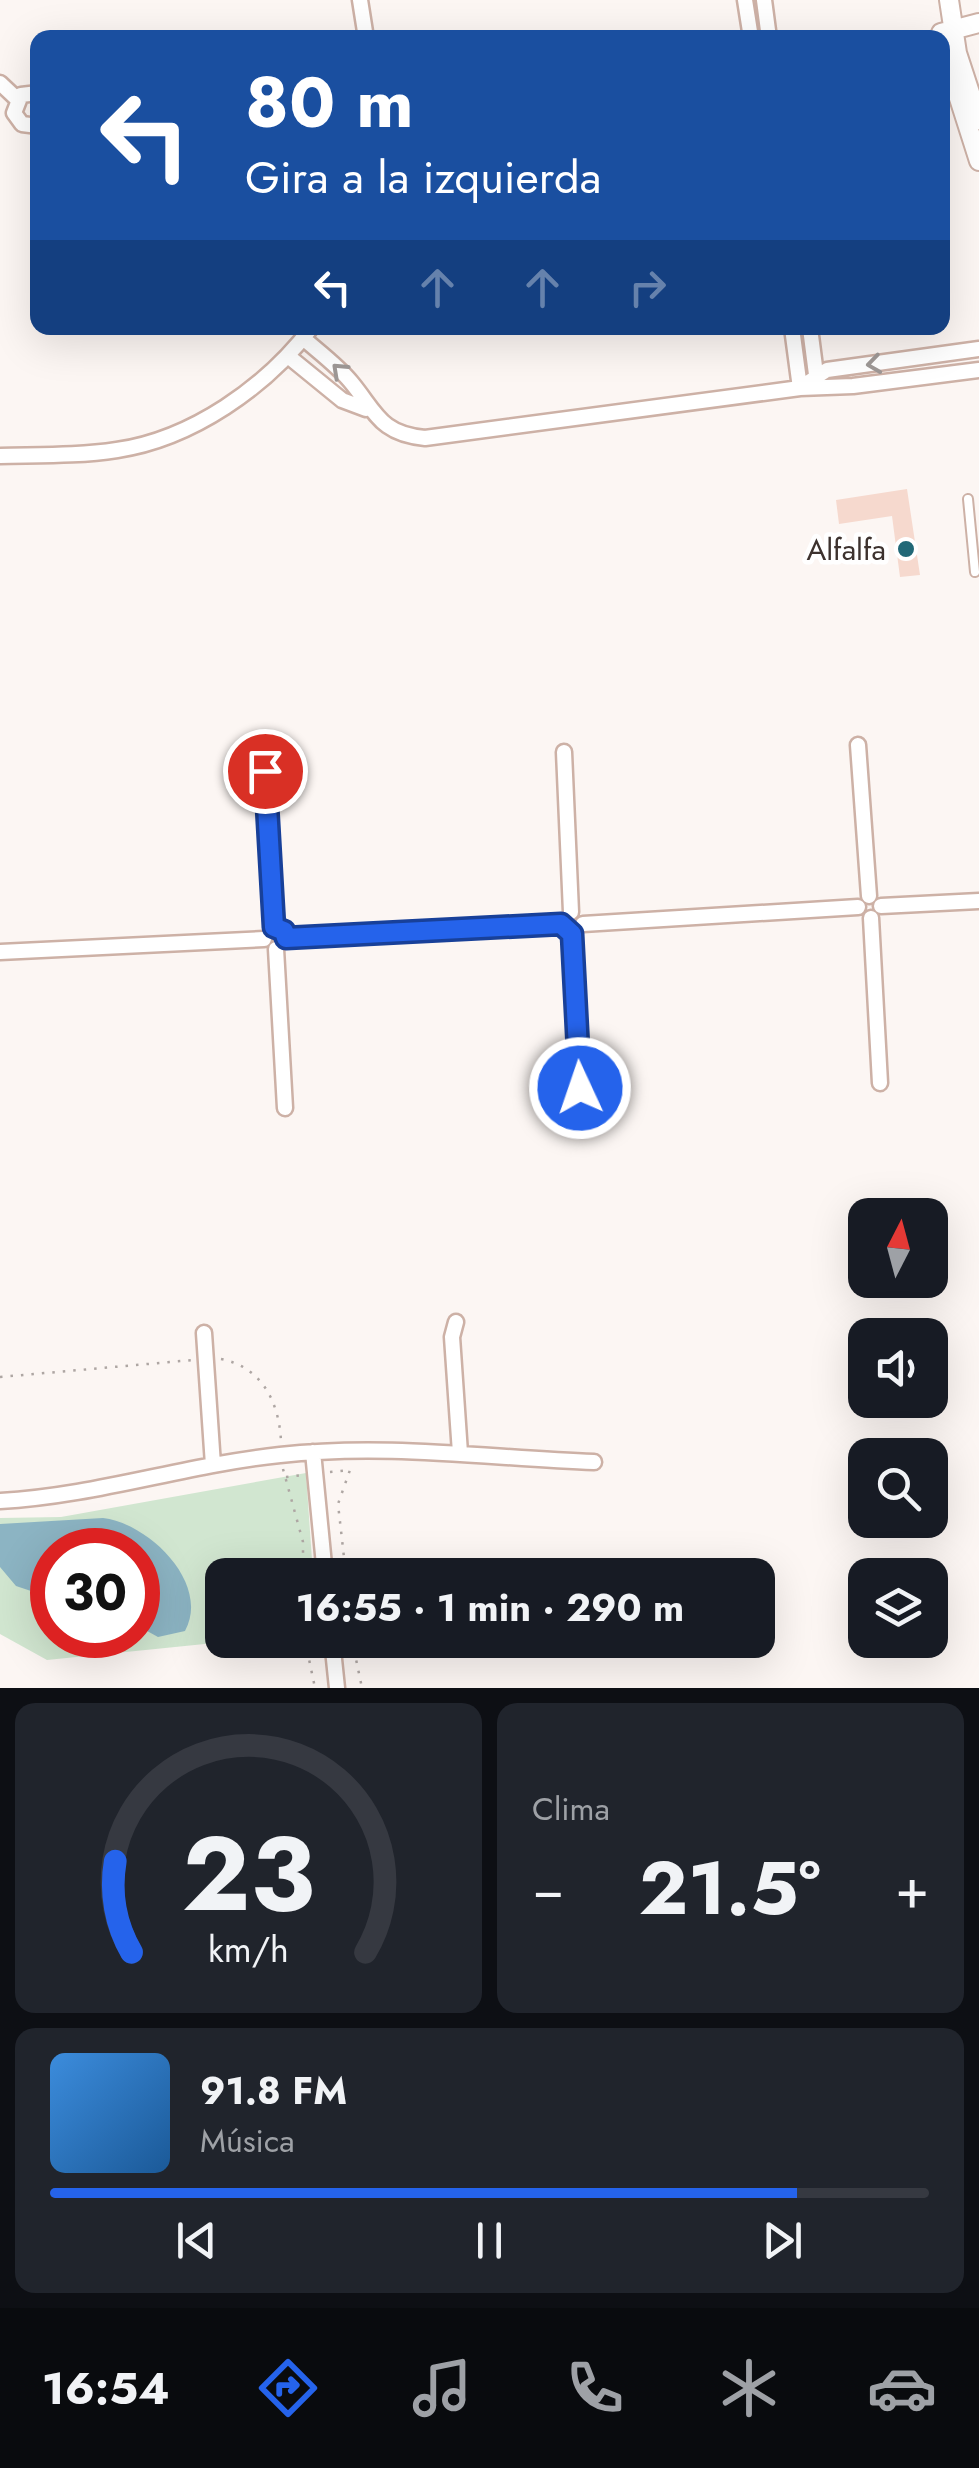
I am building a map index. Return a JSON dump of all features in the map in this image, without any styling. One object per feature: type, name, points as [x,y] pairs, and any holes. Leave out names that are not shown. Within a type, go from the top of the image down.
[{"type":"street","points":[[360,0],[365,30]]},
{"type":"street","points":[[746,0],[750,30]]},
{"type":"street","points":[[764,0],[768,30]]},
{"type":"street","points":[[938,0],[943,30]]},
{"type":"street","points":[[945,30],[949,0]]},
{"type":"street","points":[[950,34],[979,24]]},
{"type":"street","points":[[950,50],[979,120]]},
{"type":"street","points":[[950,57],[979,161]]},
{"type":"street","points":[[0,84],[17,99]]},
{"type":"street","points":[[17,99],[30,92]]},
{"type":"street","points":[[17,99],[16,118],[30,127]]},
{"type":"street","points":[[0,456],[102,452],[146,444],[218,411],[288,356],[305,335]]},
{"type":"street","points":[[309,335],[351,382],[366,409]]},
{"type":"street","points":[[793,335],[800,388]]},
{"type":"street","points":[[811,335],[817,382]]},
{"type":"street","points":[[288,356],[342,400],[366,409],[397,432],[425,438],[800,388],[979,349]]},
{"type":"street","points":[[817,382],[979,370]]},
{"type":"street","points":[[858,746],[880,1083]]},
{"type":"street","points":[[564,752],[571,912],[581,916],[572,927],[580,1088]]},
{"type":"street","points":[[265,771],[285,1108]]},
{"type":"street","points":[[0,952],[572,927],[979,901]]},
{"type":"street","points":[[456,1322],[452,1338],[460,1453]]},
{"type":"street","points":[[204,1333],[212,1465]]},
{"type":"street","points":[[313,1452],[323,1558]]},
{"type":"street","points":[[0,1501],[82,1493],[212,1465],[313,1452],[460,1453],[594,1462]]},
{"type":"street","points":[[334,1658],[336,1688]]},
{"type":"lane","points":[[968,499],[976,538],[975,572]]},
{"type":"path","points":[[344,1558],[338,1504],[350,1470]]},
{"type":"path","points":[[309,1658],[315,1688]]},
{"type":"path","points":[[356,1658],[362,1688]]},
{"type":"green space","points":[[306,1473],[312,1558],[205,1558],[205,1644],[160,1649],[160,1528],[30,1528],[30,1651],[0,1634],[0,1518],[61,1517]]},
{"type":"water","points":[[103,1518],[132,1528],[30,1528],[30,1591],[16,1586],[0,1567],[0,1524]]},
{"type":"water","points":[[160,1547],[182,1575],[189,1594],[191,1613],[185,1631],[160,1637]]},
{"type":"building","name":"Alfalfa","points":[[907,489],[920,575],[900,577],[892,516],[839,524],[836,500]]},
{"type":"place","name":"Alfalfa","points":[[906,549]]},
{"type":"route","points":[[265,771],[274,927],[284,931],[286,938],[561,924],[563,930],[572,934],[580,1088]]}]
